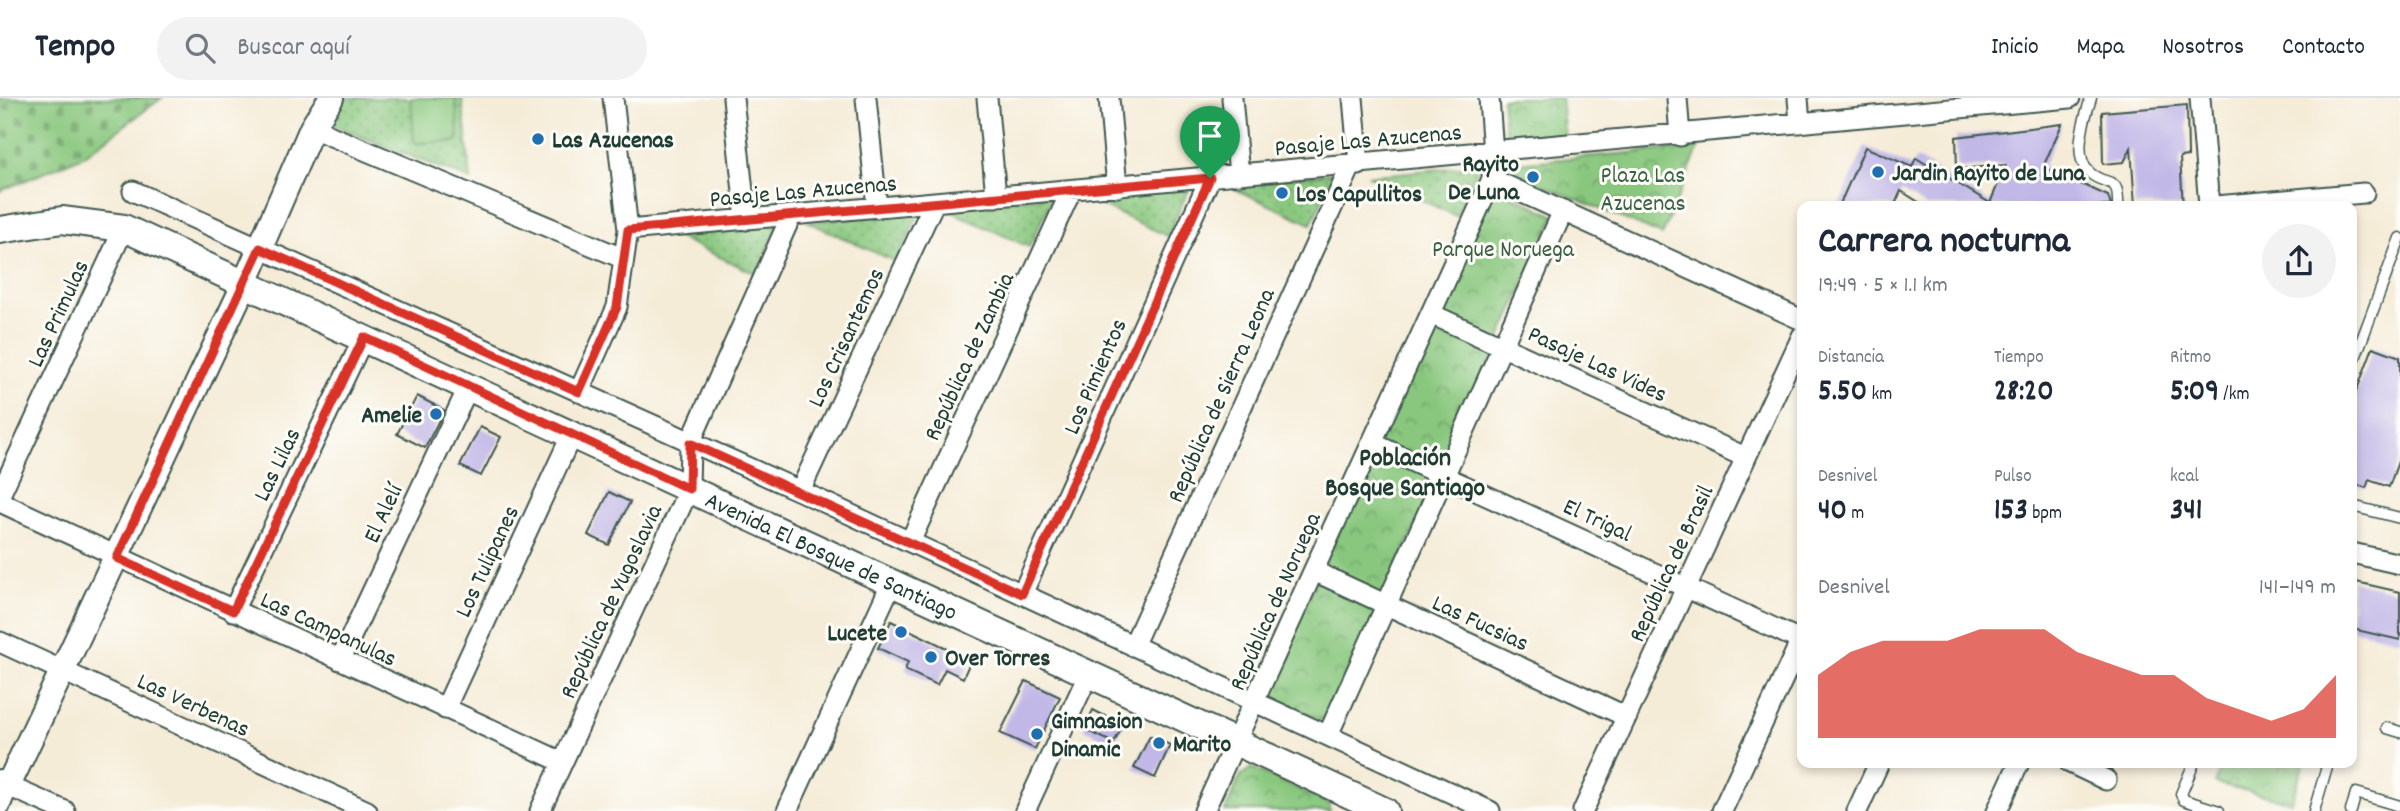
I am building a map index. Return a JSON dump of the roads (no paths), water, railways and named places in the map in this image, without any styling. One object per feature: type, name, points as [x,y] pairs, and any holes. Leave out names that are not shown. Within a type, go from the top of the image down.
[{"type":"main road","name":"Avenida El Bosque de Santiago","points":[[0,230],[62,220],[124,228],[1236,742],[1351,804],[1385,811]]},
{"type":"street","points":[[65,811],[3,791],[117,558],[244,285],[313,128],[331,98]]},
{"type":"street","points":[[579,392],[617,307],[628,230],[613,98]]},
{"type":"street","points":[[733,98],[746,220]]},
{"type":"street","points":[[866,98],[877,208]]},
{"type":"street","points":[[987,98],[996,197]]},
{"type":"street","points":[[1110,98],[1117,187]]},
{"type":"street","points":[[1231,98],[1238,175]]},
{"type":"street","name":"República de Sierra Leona","points":[[1133,646],[1355,165],[1353,98]]},
{"type":"street","name":"República de Noruega","points":[[1204,811],[1492,179],[1489,98]]},
{"type":"street","points":[[1677,98],[1680,136]]},
{"type":"street","points":[[1798,98],[1800,123]]},
{"type":"street","name":"Pasaje Las Azucenas","points":[[628,230],[1680,136],[1800,123],[1920,105],[2070,98]]},
{"type":"street","points":[[2200,98],[2209,201]]},
{"type":"street","points":[[313,128],[622,258]]},
{"type":"street","name":"Los Pimientos","points":[[1022,594],[1210,178]]},
{"type":"street","points":[[1492,179],[1797,318]]},
{"type":"street","name":"Avenida El Bosque de Santiago","points":[[133,191],[800,491],[1490,811]]},
{"type":"street","name":"República de Zambia","points":[[910,542],[1071,191]]},
{"type":"street","points":[[2273,201],[2364,193]]},
{"type":"street","name":"Los Crisantemos","points":[[800,491],[934,203]]},
{"type":"street","points":[[1328,736],[1563,211]]},
{"type":"street","name":"República de Yugoslavia","points":[[540,811],[689,489],[690,443],[791,216]]},
{"type":"street","name":"Las Primulas","points":[[0,495],[124,228]]},
{"type":"street","name":"Pasaje Las Vides","points":[[1431,314],[1745,457]]},
{"type":"street","name":"Las Lilas","points":[[233,611],[364,337]]},
{"type":"street","name":"República de Brasil","points":[[1583,811],[1797,347]]},
{"type":"street","name":"El Alelí","points":[[340,660],[469,386]]},
{"type":"street","name":"Los Tulipanes","points":[[445,709],[572,434]]},
{"type":"street","name":"El Trigal","points":[[1372,443],[1797,638]]},
{"type":"street","name":"Las Campanulas","points":[[0,502],[562,762]]},
{"type":"street","points":[[2357,554],[2400,564]]},
{"type":"street","name":"Las Fucsias","points":[[1314,571],[1627,717]]},
{"type":"street","points":[[787,811],[892,582]]},
{"type":"street","name":"Las Verbenas","points":[[0,642],[367,811]]},
{"type":"street","points":[[1722,811],[1797,651]]},
{"type":"street","points":[[1026,811],[1089,673]]},
{"type":"street","points":[[1857,811],[1877,768]]},
{"type":"street","points":[[1997,811],[2017,768]]},
{"type":"street","points":[[2081,768],[2106,780]]},
{"type":"lane","points":[[2091,98],[2080,131],[2087,170],[2112,181],[2118,201]]},
{"type":"lane","points":[[2357,353],[2400,238]]},
{"type":"lane","points":[[2357,507],[2400,518]]},
{"type":"lane","points":[[2387,728],[2400,732]]},
{"type":"lane","points":[[2192,768],[2182,794],[2184,800],[2219,811]]},
{"type":"lane","points":[[2314,811],[2327,768]]},
{"type":"lane","points":[[2351,811],[2356,793],[2400,806]]},
{"type":"place","name":"Las Azucenas","points":[[538,139]]},
{"type":"place","name":"Jardin Rayito de Luna","points":[[1878,172]]},
{"type":"place","name":"Rayito De Luna","points":[[1533,177]]},
{"type":"place","name":"Los Capullitos","points":[[1282,193]]},
{"type":"place","name":"Amelie","points":[[436,414]]},
{"type":"place","name":"Lucete","points":[[901,632]]},
{"type":"place","name":"Over Torres","points":[[931,657]]},
{"type":"place","name":"Gimnasion Dinamic","points":[[1037,734]]},
{"type":"place","name":"Marito","points":[[1159,743]]},
{"type":"district","name":"Población Bosque Santiago","points":[[1405,471]]},
{"type":"park label","name":"Plaza Las Azucenas","points":[[1643,188]]},
{"type":"park label","name":"Parque Noruega","points":[[1503,248]]}]
